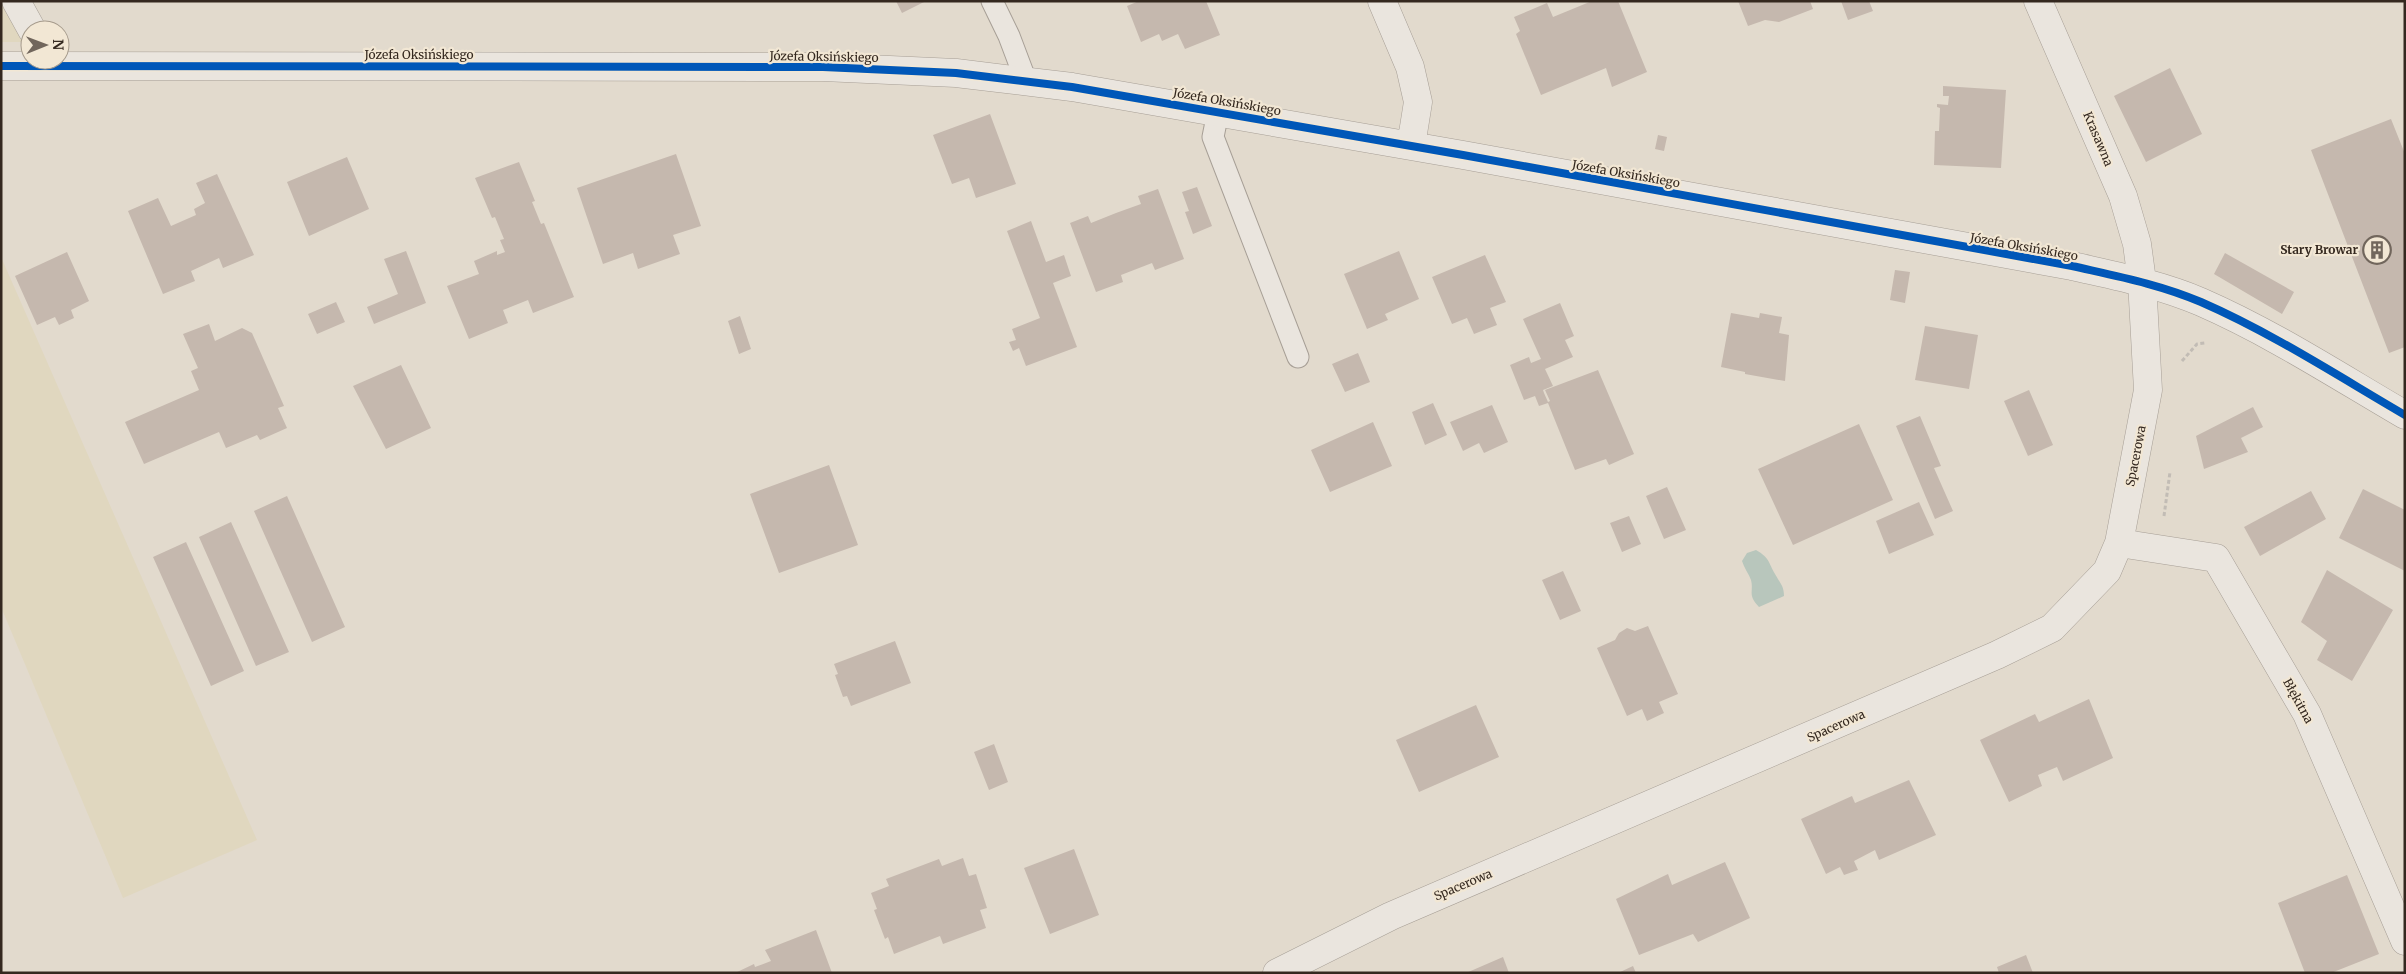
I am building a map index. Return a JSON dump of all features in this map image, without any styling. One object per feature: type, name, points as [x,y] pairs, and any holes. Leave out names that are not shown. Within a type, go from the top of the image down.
[{"type":"street","points":[[16,1],[26,20]]},
{"type":"street","points":[[1382,1],[1410,67],[1418,102],[1411,146]]},
{"type":"street","name":"Krasawna","points":[[2038,1],[2123,196],[2137,244],[2142,282]]},
{"type":"street","name":"Józefa Oksińskiego","points":[[70,63],[823,67],[956,73],[1072,87],[1411,146],[2072,266],[2142,282],[2200,302],[2236,319],[2405,414]]},
{"type":"street","name":"Józefa Oksińskiego","points":[[1,66],[20,64]]},
{"type":"street","name":"Spacerowa","points":[[1277,973],[1391,916],[1997,656],[2052,628],[2107,571],[2119,543],[2148,390],[2142,282]]},
{"type":"street","name":"Błękitna","points":[[2119,543],[2216,558],[2307,714],[2405,941]]},
{"type":"lane","points":[[992,1],[1009,36],[1026,81]]},
{"type":"lane","points":[[1218,112],[1213,137],[1298,356]]},
{"type":"shaded area","points":[[1,1],[4,1],[20,30],[20,42],[1,42]]},
{"type":"shaded area","points":[[1,257],[257,840],[123,898],[1,607]]},
{"type":"shaded area","points":[[1756,550],[1768,560],[1784,593],[1784,596],[1759,607],[1753,599],[1751,580],[1742,561],[1747,553]]},
{"type":"building","points":[[896,1],[926,1],[902,13]]},
{"type":"building","points":[[1139,1],[1206,1],[1220,35],[1185,49],[1178,34],[1162,41],[1159,34],[1141,42],[1127,6]]},
{"type":"building","points":[[1592,1],[1618,1],[1647,72],[1612,87],[1606,68],[1541,95],[1516,34],[1520,31],[1514,17],[1547,3],[1553,17]]},
{"type":"building","points":[[1738,1],[1810,1],[1813,9],[1779,22],[1765,20],[1748,26]]},
{"type":"building","points":[[1841,1],[1869,1],[1873,11],[1848,20]]},
{"type":"building","points":[[2170,68],[2202,134],[2146,162],[2114,96]]},
{"type":"building","points":[[1943,86],[2006,90],[2001,168],[1934,165],[1935,131],[1939,131],[1940,108],[1937,107],[1937,104],[1948,105],[1949,96],[1943,96]]},
{"type":"building","points":[[990,114],[1016,184],[976,198],[969,178],[952,184],[933,135]]},
{"type":"building","name":"Stary Browar","points":[[2391,119],[2405,154],[2405,347],[2389,353],[2311,150]]},
{"type":"building","points":[[1658,135],[1667,137],[1664,151],[1655,149]]},
{"type":"building","points":[[676,154],[701,226],[673,235],[680,254],[638,269],[633,253],[603,264],[577,188]]},
{"type":"building","points":[[347,157],[369,209],[309,236],[287,182]]},
{"type":"building","points":[[519,162],[535,201],[532,202],[541,224],[544,223],[574,297],[533,313],[528,300],[503,310],[508,323],[469,339],[447,286],[479,274],[474,261],[497,251],[497,255],[505,252],[500,240],[504,239],[495,217],[492,218],[475,178]]},
{"type":"building","points":[[217,174],[254,255],[223,268],[219,258],[191,271],[195,281],[163,294],[128,211],[158,198],[171,226],[196,215],[194,209],[205,203],[196,183]]},
{"type":"building","points":[[1197,187],[1212,226],[1193,234],[1185,212],[1189,211],[1182,192]]},
{"type":"building","points":[[1158,189],[1184,259],[1155,270],[1152,263],[1121,275],[1123,282],[1096,292],[1070,223],[1088,216],[1091,223],[1141,204],[1138,196]]},
{"type":"building","points":[[1031,221],[1046,262],[1064,255],[1071,276],[1053,283],[1077,347],[1026,366],[1019,348],[1013,351],[1009,342],[1016,340],[1012,329],[1040,318],[1007,231]]},
{"type":"building","points":[[406,251],[426,303],[374,324],[367,307],[398,294],[384,259]]},
{"type":"building","points":[[1399,251],[1419,299],[1385,314],[1388,320],[1367,329],[1344,274]]},
{"type":"building","points":[[67,252],[89,301],[71,310],[74,318],[59,325],[55,317],[37,325],[15,276]]},
{"type":"building","points":[[2225,253],[2294,292],[2282,314],[2214,274]]},
{"type":"building","points":[[1485,255],[1506,302],[1490,308],[1497,325],[1474,334],[1467,318],[1452,324],[1432,277]]},
{"type":"building","points":[[1895,270],[1910,272],[1905,303],[1890,300]]},
{"type":"building","points":[[336,302],[345,322],[317,334],[308,314]]},
{"type":"building","points":[[1560,303],[1574,336],[1565,340],[1573,357],[1545,369],[1553,386],[1543,390],[1548,402],[1550,401],[1545,390],[1598,370],[1634,454],[1609,465],[1606,459],[1575,470],[1548,403],[1539,406],[1535,396],[1524,400],[1510,365],[1529,357],[1531,363],[1541,359],[1523,319]]},
{"type":"building","points":[[1731,313],[1759,318],[1760,313],[1782,317],[1779,333],[1789,335],[1785,381],[1745,374],[1745,372],[1721,367]]},
{"type":"building","points":[[740,316],[751,349],[739,354],[728,321]]},
{"type":"building","points":[[209,324],[215,341],[242,328],[252,333],[284,406],[278,408],[287,428],[260,440],[257,435],[226,448],[219,432],[144,464],[125,422],[199,390],[191,371],[198,368],[183,334]]},
{"type":"building","points":[[1925,326],[1978,335],[1969,389],[1915,380]]},
{"type":"building","points":[[1358,353],[1370,382],[1345,392],[1332,364]]},
{"type":"building","points":[[401,365],[431,428],[386,449],[353,386]]},
{"type":"building","points":[[2029,390],[2053,445],[2028,456],[2004,401]]},
{"type":"building","points":[[1433,403],[1447,435],[1425,445],[1412,412]]},
{"type":"building","points":[[1492,405],[1508,442],[1484,453],[1479,443],[1463,451],[1450,422]]},
{"type":"building","points":[[2253,407],[2263,427],[2241,438],[2248,452],[2204,469],[2196,436]]},
{"type":"building","points":[[1920,416],[1941,466],[1934,468],[1953,511],[1935,519],[1896,426]]},
{"type":"building","points":[[1373,422],[1392,466],[1330,492],[1311,450]]},
{"type":"building","points":[[1859,424],[1893,500],[1793,545],[1758,469]]},
{"type":"building","points":[[829,465],[858,545],[779,573],[750,494]]},
{"type":"building","points":[[1667,487],[1686,530],[1664,539],[1646,496]]},
{"type":"building","points":[[2363,489],[2405,510],[2405,571],[2339,538]]},
{"type":"building","points":[[2311,491],[2326,519],[2260,556],[2244,527]]},
{"type":"building","points":[[287,496],[345,627],[312,642],[254,511]]},
{"type":"building","points":[[1919,502],[1934,535],[1889,554],[1876,521]]},
{"type":"building","points":[[1629,516],[1641,544],[1622,552],[1610,523]]},
{"type":"building","points":[[231,522],[289,652],[256,666],[199,537]]},
{"type":"building","points":[[186,542],[244,671],[211,686],[153,557]]},
{"type":"building","points":[[2327,570],[2393,610],[2352,681],[2317,660],[2327,641],[2301,622]]},
{"type":"building","points":[[1563,571],[1581,611],[1560,620],[1542,580]]},
{"type":"building","points":[[1648,626],[1678,694],[1659,702],[1664,713],[1647,721],[1642,709],[1627,716],[1597,648],[1615,640],[1619,633],[1627,628],[1635,631]]},
{"type":"building","points":[[895,641],[911,683],[851,706],[847,696],[843,697],[835,675],[838,674],[834,664]]},
{"type":"building","points":[[2089,699],[2113,758],[2063,781],[2057,767],[2038,775],[2042,786],[2009,802],[1980,740],[2035,714],[2039,722]]},
{"type":"building","points":[[1476,705],[1499,757],[1419,792],[1396,740]]},
{"type":"building","points":[[994,744],[1008,782],[989,790],[974,752]]},
{"type":"building","points":[[1909,780],[1936,835],[1879,860],[1875,850],[1854,861],[1858,870],[1844,875],[1840,867],[1826,874],[1801,819],[1852,796],[1855,803]]},
{"type":"building","points":[[1074,849],[1099,915],[1050,934],[1024,868]]},
{"type":"building","points":[[963,858],[969,876],[976,874],[987,908],[980,910],[986,928],[943,944],[940,936],[894,954],[888,937],[885,939],[874,910],[877,909],[871,893],[889,886],[886,879],[939,859],[942,866]]},
{"type":"building","points":[[1725,862],[1750,918],[1698,942],[1693,934],[1639,955],[1616,899],[1668,874],[1672,885]]},
{"type":"building","points":[[2347,875],[2379,954],[2331,973],[2305,973],[2278,903]]},
{"type":"building","points":[[816,930],[832,973],[735,973],[754,964],[755,967],[771,961],[765,950]]},
{"type":"building","points":[[2026,955],[2033,973],[1999,973],[1997,967]]},
{"type":"building","points":[[1503,957],[1509,973],[1466,973]]},
{"type":"building","points":[[1633,966],[1636,973],[1618,973]]},
{"type":"cycle path","points":[[1,66],[823,67],[956,73],[1072,87],[1463,155],[2072,266],[2137,281],[2169,290],[2227,314],[2253,327],[2405,415]]},
{"type":"place","name":"Stary Browar","points":[[2377,250]]}]
